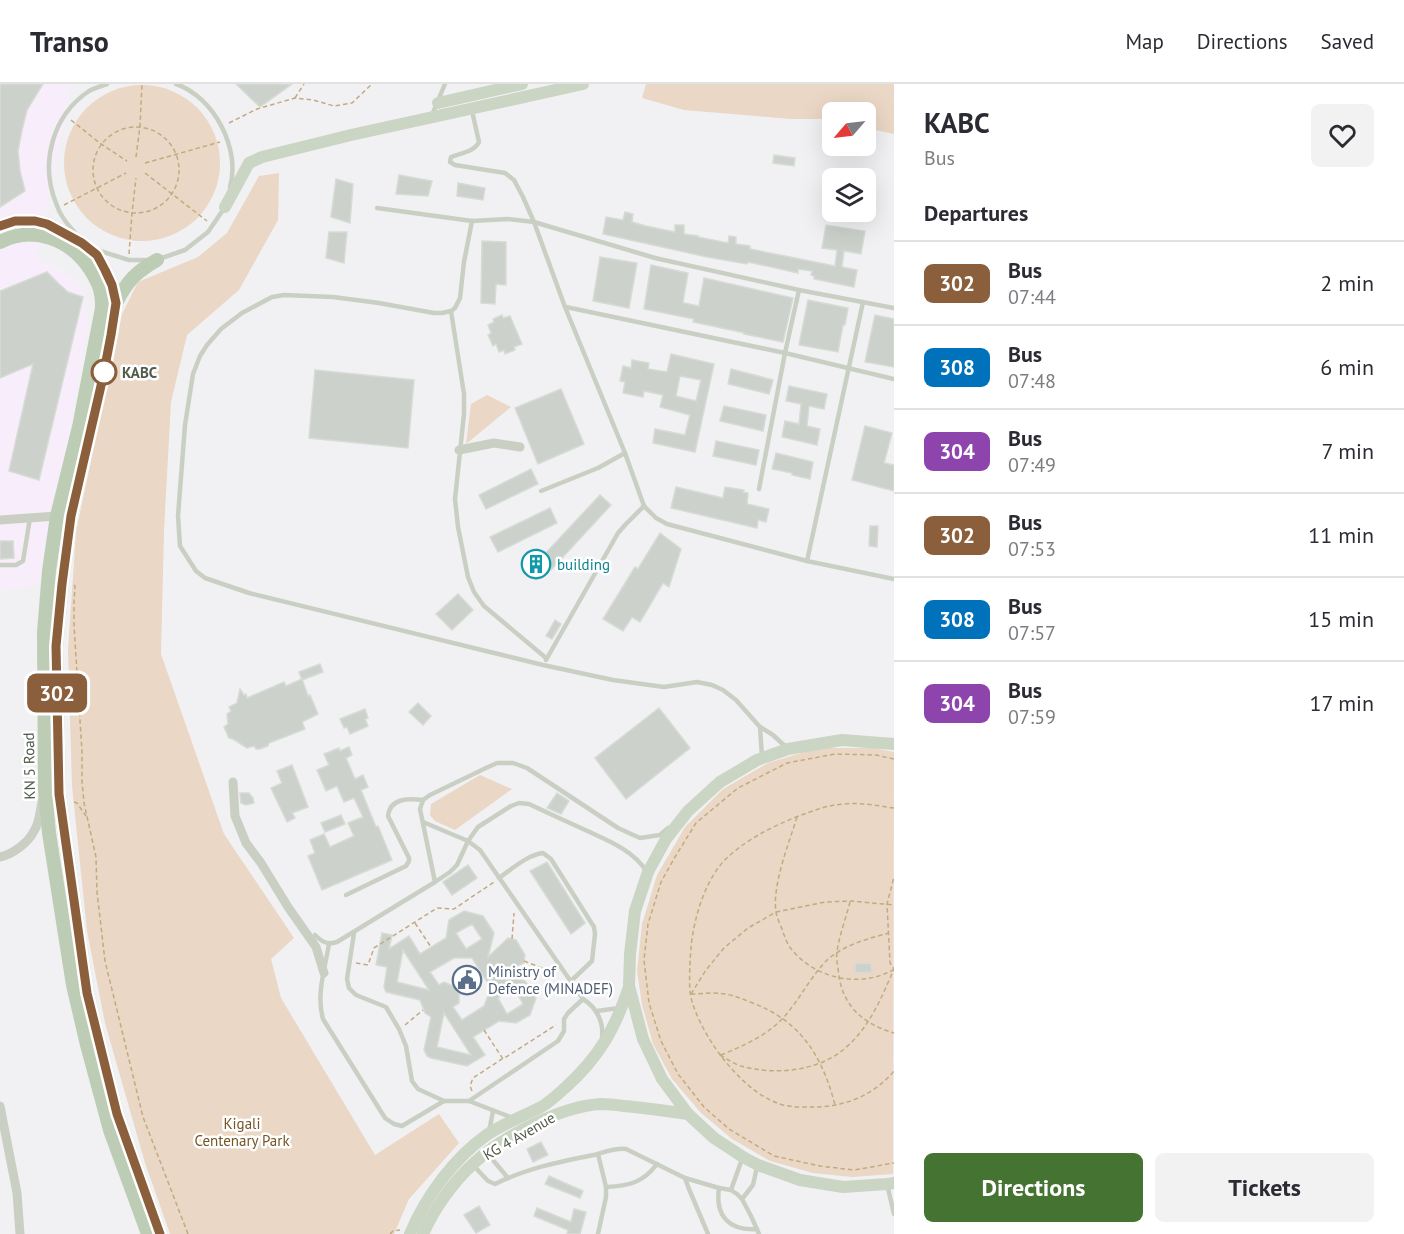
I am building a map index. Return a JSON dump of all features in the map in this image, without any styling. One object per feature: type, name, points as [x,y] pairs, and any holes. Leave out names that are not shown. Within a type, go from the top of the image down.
[{"type":"main road","points":[[438,103],[522,84]]},
{"type":"main road","points":[[225,207],[249,163],[262,157],[583,84]]},
{"type":"main road","points":[[0,226],[15,221],[35,221],[47,224],[82,243],[97,255],[112,285],[116,303]]},
{"type":"main road","name":"KN 5 Road","points":[[0,242],[11,236],[38,235],[53,238],[69,247],[84,260],[95,277],[101,294],[102,308],[79,427],[57,516],[49,571],[44,632],[45,790],[49,833],[66,941],[87,1045],[111,1130],[148,1234]]},
{"type":"main road","points":[[116,303],[134,274],[157,260]]},
{"type":"main road","name":"KN 5 Road","points":[[116,303],[103,377],[71,516],[63,572],[56,646],[57,764],[59,794],[87,993],[117,1114],[160,1234]]},
{"type":"main road","points":[[891,1183],[843,1187],[800,1180],[758,1165],[714,1138],[688,1114],[662,1078],[643,1039],[629,986],[630,954],[636,911],[648,872],[666,839],[688,811],[720,782],[758,760],[788,749],[842,740],[894,744]]},
{"type":"main road","name":"KG 4 Avenue","points":[[410,1234],[432,1193],[455,1164],[489,1134],[543,1106],[585,1070],[601,1048],[622,1008],[629,986]]},
{"type":"main road","name":"KG 4 Avenue","points":[[423,1234],[441,1203],[472,1164],[529,1127],[556,1114],[602,1104],[688,1114]]},
{"type":"street","points":[[459,450],[494,443],[520,447]]},
{"type":"street","points":[[0,520],[57,516]]},
{"type":"street","points":[[233,782],[235,816],[246,843],[261,862],[316,947],[324,973]]},
{"type":"street","points":[[0,857],[21,847],[35,831],[45,790]]},
{"type":"street","points":[[0,1106],[18,1193],[20,1234]]},
{"type":"lane","points":[[90,90],[93,84]]},
{"type":"lane","points":[[106,84],[90,90],[73,105],[60,123],[51,144],[48,166],[50,188],[60,215],[78,237],[102,253],[129,260],[157,260],[185,250],[208,232],[225,207],[232,180],[231,152],[222,126],[205,103],[176,84]]},
{"type":"lane","points":[[431,117],[445,84]]},
{"type":"lane","points":[[472,108],[478,144],[470,151],[451,157],[450,162],[455,165],[505,173],[514,180],[534,222],[644,506],[656,518],[667,524],[807,561],[894,579]]},
{"type":"lane","points":[[377,208],[472,221],[507,219],[534,222],[656,258],[799,290],[894,308]]},
{"type":"lane","points":[[472,221],[460,298],[451,311],[434,313],[340,298],[284,295],[272,297],[242,313],[207,345],[193,374],[185,425],[178,516],[180,546],[196,571],[205,578],[249,593],[612,680],[664,687],[697,682],[712,685],[736,699],[760,727],[788,749]]},
{"type":"lane","points":[[759,489],[799,290]]},
{"type":"lane","points":[[807,561],[863,302]]},
{"type":"lane","points":[[565,307],[785,353],[894,379]]},
{"type":"lane","points":[[451,311],[464,394],[455,499],[468,577],[474,592],[484,606],[546,658]]},
{"type":"lane","points":[[542,491],[598,468],[625,453]]},
{"type":"lane","points":[[543,665],[618,534],[644,506]]},
{"type":"lane","points":[[0,565],[16,565],[23,561],[30,518]]},
{"type":"lane","points":[[758,760],[762,759],[760,727]]},
{"type":"lane","points":[[435,882],[420,809],[423,800],[497,763],[513,763],[527,768],[618,828],[640,838],[660,835],[688,811]]},
{"type":"lane","points":[[346,895],[406,866],[410,861],[388,816],[388,810],[404,799],[423,800]]},
{"type":"lane","points":[[315,935],[321,941],[329,944],[337,942],[435,882],[457,865],[468,841],[478,827],[519,803],[529,804],[610,842],[633,855],[648,872]]},
{"type":"lane","points":[[423,822],[468,841],[480,850],[583,999],[597,1011],[603,1031],[601,1048]]},
{"type":"lane","points":[[499,878],[536,854],[543,853],[551,859],[594,927],[592,961],[571,981]]},
{"type":"lane","points":[[354,933],[347,979],[349,988],[356,995],[386,1007],[406,1046],[412,1080],[418,1089],[444,1101],[469,1101],[516,1119]]},
{"type":"lane","points":[[329,944],[320,1009],[323,1018],[385,1118],[402,1126],[444,1101]]},
{"type":"lane","points":[[469,1101],[558,1041],[564,1031],[564,1019],[583,999]]},
{"type":"lane","points":[[597,1011],[622,1008]]},
{"type":"lane","points":[[489,1134],[493,1110]]},
{"type":"lane","points":[[472,1164],[491,1183],[495,1184],[562,1161],[614,1149],[626,1149],[686,1178],[731,1190],[742,1199],[758,1232]]},
{"type":"lane","points":[[487,1153],[508,1178]]},
{"type":"lane","points":[[598,1154],[606,1187],[598,1234]]},
{"type":"lane","points":[[731,1190],[743,1157]]},
{"type":"lane","points":[[606,1187],[641,1180],[650,1174],[657,1164]]},
{"type":"lane","points":[[742,1199],[753,1185],[758,1165]]},
{"type":"lane","points":[[686,1178],[708,1234]]},
{"type":"lane","points":[[891,1183],[894,1214]]},
{"type":"lane","points":[[718,1188],[719,1207],[722,1216],[729,1224],[736,1228],[758,1232]]},
{"type":"path","points":[[136,157],[142,84]]},
{"type":"path","points":[[294,98],[304,84]]},
{"type":"path","points":[[222,126],[257,109],[294,98],[334,106],[352,103],[372,84]]},
{"type":"path","points":[[65,116],[127,161]]},
{"type":"path","points":[[140,126],[162,135],[176,154],[179,164],[179,175],[171,195],[164,203],[143,212],[132,213],[111,205],[97,189],[93,177],[95,154],[101,144],[108,136],[129,127],[140,126]]},
{"type":"path","points":[[145,163],[227,140]]},
{"type":"path","points":[[58,209],[126,173]]},
{"type":"path","points":[[145,173],[213,225]]},
{"type":"path","points":[[129,260],[136,178]]},
{"type":"path","points":[[63,572],[75,586],[74,625],[82,782],[84,803],[96,857],[97,892],[105,961],[143,1117],[188,1234]]},
{"type":"path","points":[[894,759],[876,755],[836,754],[787,763],[738,788],[696,823],[670,865],[661,882],[648,924],[644,960],[649,1003],[678,1074],[704,1107],[729,1129],[774,1156],[820,1166],[854,1170],[894,1163]]},
{"type":"path","points":[[894,808],[866,804],[821,807],[772,826],[728,857],[715,874],[697,911],[690,966],[691,994],[706,1035],[736,1075],[759,1094],[779,1104],[806,1107],[835,1106],[857,1099],[876,1089],[894,1071]]},
{"type":"path","points":[[798,817],[776,890],[776,912],[788,945],[804,962],[818,972],[838,978],[866,979],[894,969]]},
{"type":"path","points":[[894,877],[887,904],[890,963],[894,969]]},
{"type":"path","points":[[349,963],[368,965],[375,948],[437,908],[454,909],[499,878]]},
{"type":"path","points":[[691,994],[706,970],[724,948],[748,928],[776,912],[825,902],[851,901],[894,905]]},
{"type":"path","points":[[851,901],[837,953],[838,978],[843,994],[852,1009],[868,1022],[894,1033]]},
{"type":"path","points":[[512,939],[516,902]]},
{"type":"path","points":[[414,923],[431,947]]},
{"type":"path","points":[[720,1055],[743,1046],[783,1018],[827,961],[837,953],[859,941],[889,933]]},
{"type":"path","points":[[524,961],[550,971],[562,969]]},
{"type":"path","points":[[720,1055],[739,1066],[764,1071],[801,1068],[820,1063],[839,1053],[868,1022],[894,969]]},
{"type":"path","points":[[691,994],[714,993],[734,996],[760,1005],[783,1018],[805,1038],[820,1063],[830,1085],[835,1106]]},
{"type":"path","points":[[399,1029],[423,1010]]},
{"type":"path","points":[[475,1098],[470,1086],[473,1078],[564,1019]]},
{"type":"path","points":[[484,1030],[503,1059]]},
{"type":"shaded area","points":[[0,84],[72,84],[36,258],[66,272],[84,293],[88,329],[42,584],[0,591]]},
{"type":"green space","points":[[646,84],[894,84],[894,134],[876,130],[876,102],[822,102],[822,119],[790,119],[684,110],[642,98]]},
{"type":"green space","points":[[142,85],[157,86],[172,91],[197,108],[214,133],[219,148],[219,178],[214,193],[197,218],[172,235],[157,240],[142,241],[127,240],[112,235],[87,218],[70,193],[65,178],[64,163],[65,148],[70,133],[87,108],[112,91],[127,86]]},
{"type":"green space","name":"Kigali Centenary Park","points":[[279,173],[278,220],[239,290],[187,335],[171,402],[164,531],[161,654],[224,834],[294,938],[271,959],[281,998],[375,1155],[439,1114],[459,1143],[409,1199],[394,1234],[170,1234],[145,1163],[105,1023],[87,931],[72,786],[68,650],[76,532],[122,314],[138,282],[198,257],[227,233],[259,176]]},
{"type":"green space","points":[[487,395],[511,407],[466,444],[471,404]]},
{"type":"green space","points":[[818,748],[873,748],[894,752],[893,1174],[852,1177],[813,1173],[770,1161],[732,1139],[701,1113],[672,1079],[653,1044],[642,1005],[637,971],[642,924],[657,875],[685,827],[723,789],[768,763]]},
{"type":"green space","points":[[480,775],[512,789],[455,830],[435,821],[430,815],[431,804]]},
{"type":"building","points":[[0,84],[43,84],[27,110],[18,151],[25,191],[0,207]]},
{"type":"building","points":[[236,84],[292,84],[260,107]]},
{"type":"building","points":[[774,155],[795,158],[794,166],[773,163]]},
{"type":"building","points":[[399,175],[432,181],[428,196],[396,194]]},
{"type":"building","points":[[336,179],[353,184],[350,223],[331,217]]},
{"type":"building","points":[[458,183],[485,188],[483,200],[457,196]]},
{"type":"building","points":[[625,212],[633,214],[632,222],[646,226],[675,232],[675,225],[684,225],[684,234],[728,243],[729,236],[736,237],[736,244],[750,246],[750,249],[835,266],[837,250],[822,248],[826,225],[865,231],[861,254],[844,251],[842,267],[857,270],[854,287],[814,279],[811,275],[812,271],[798,269],[798,273],[748,262],[747,264],[707,257],[603,234],[606,217],[623,220]]},
{"type":"building","points":[[329,232],[347,232],[344,263],[326,258]]},
{"type":"building","points":[[482,241],[506,242],[506,285],[496,284],[495,304],[481,303]]},
{"type":"building","points":[[600,257],[637,263],[629,308],[593,301]]},
{"type":"building","points":[[651,265],[688,273],[684,303],[699,306],[704,278],[793,298],[783,342],[693,322],[694,319],[644,309]]},
{"type":"building","points":[[47,272],[68,292],[83,297],[39,480],[9,471],[33,364],[0,378],[0,291]]},
{"type":"building","points":[[808,300],[848,308],[838,352],[799,345]]},
{"type":"building","points":[[502,315],[503,318],[510,316],[522,344],[505,354],[504,350],[499,352],[496,344],[493,346],[488,335],[491,333],[488,325],[494,322],[493,319]]},
{"type":"building","points":[[875,315],[894,319],[894,367],[865,362]]},
{"type":"building","points":[[671,354],[714,364],[695,452],[653,443],[655,429],[685,435],[690,415],[660,407],[663,395],[644,391],[643,397],[623,393],[625,382],[620,381],[623,366],[631,368],[632,360],[649,363],[648,369],[667,372]],"holes":[[[680,376],[701,380],[696,401],[676,396]]]},
{"type":"building","points":[[731,369],[773,380],[769,394],[728,384]]},
{"type":"building","points":[[315,370],[414,380],[408,448],[309,438]]},
{"type":"building","points":[[789,386],[827,394],[824,409],[809,406],[807,426],[820,429],[817,445],[782,437],[785,421],[799,424],[801,404],[786,401]]},
{"type":"building","points":[[561,389],[584,444],[538,464],[515,408]]},
{"type":"building","points":[[724,406],[766,415],[763,431],[720,421]]},
{"type":"building","points":[[865,426],[892,433],[884,463],[894,465],[894,491],[852,480]]},
{"type":"building","points":[[716,441],[759,450],[756,465],[713,456]]},
{"type":"building","points":[[776,453],[813,462],[810,479],[772,469]]},
{"type":"building","points":[[531,469],[538,484],[486,509],[479,495]]},
{"type":"building","points":[[676,487],[723,498],[725,487],[744,490],[743,492],[748,493],[747,504],[769,509],[766,522],[758,520],[757,528],[671,508]]},
{"type":"building","points":[[600,495],[611,505],[551,570],[548,567],[536,579],[522,565],[537,549],[543,556]]},
{"type":"building","points":[[550,508],[557,523],[498,552],[490,537]]},
{"type":"building","points":[[870,526],[878,526],[877,547],[869,546]]},
{"type":"building","points":[[660,533],[681,549],[669,587],[663,583],[640,622],[632,617],[623,631],[603,619],[635,567],[638,569]]},
{"type":"building","points":[[0,541],[13,541],[14,558],[0,559]]},
{"type":"building","points":[[458,594],[473,610],[452,630],[436,614]]},
{"type":"building","points":[[555,620],[561,624],[552,639],[546,636]]},
{"type":"building","points":[[320,664],[323,672],[302,680],[299,672]]},
{"type":"building","points":[[302,679],[318,714],[302,722],[305,729],[269,743],[268,746],[260,749],[254,746],[247,748],[229,738],[224,727],[228,724],[227,714],[231,711],[229,707],[237,703],[240,689],[247,698],[284,682],[286,686]]},
{"type":"building","points":[[418,703],[431,716],[423,725],[409,712]]},
{"type":"building","points":[[659,708],[690,748],[626,799],[595,758]]},
{"type":"building","points":[[365,709],[368,726],[350,734],[340,719]]},
{"type":"building","points":[[349,747],[352,755],[346,758],[355,779],[363,775],[368,787],[361,790],[392,860],[322,890],[308,856],[315,853],[310,840],[324,834],[330,847],[354,836],[348,823],[363,817],[354,798],[344,802],[337,786],[326,791],[317,770],[329,765],[324,754]]},
{"type":"building","points":[[292,765],[308,807],[292,813],[295,818],[287,822],[271,788],[282,783],[277,771]]},
{"type":"building","points":[[240,793],[249,793],[254,803],[246,805],[241,803]]},
{"type":"building","points":[[557,793],[569,801],[561,814],[547,808]]},
{"type":"building","points":[[341,815],[345,824],[325,832],[321,823]]},
{"type":"building","points":[[547,862],[585,923],[571,934],[530,871]]},
{"type":"building","points":[[468,865],[477,878],[452,895],[443,882]]},
{"type":"building","points":[[464,911],[483,916],[494,933],[488,957],[508,938],[516,940],[525,955],[524,963],[500,974],[525,981],[536,998],[530,1015],[516,1023],[499,1021],[473,1037],[485,1055],[467,1066],[427,1056],[424,1050],[431,1017],[425,1013],[420,1000],[386,992],[384,987],[387,967],[376,965],[382,933],[392,935],[389,949],[409,936],[420,954],[446,938],[449,920]],"holes":[[[472,924],[482,939],[466,949],[456,933]],[[403,950],[429,990],[397,982]],[[454,958],[472,958],[491,988],[484,1006],[462,1020],[453,1007],[459,1003],[457,989],[444,982],[439,985],[430,972]],[[514,988],[523,1004],[507,1014],[498,998]],[[444,1013],[471,1055],[437,1047]]]},
{"type":"building","points":[[871,963],[872,972],[855,973],[855,964]]},
{"type":"building","points":[[541,1142],[548,1155],[533,1162],[527,1149]]},
{"type":"building","points":[[549,1176],[583,1191],[580,1198],[545,1184]]},
{"type":"building","points":[[479,1206],[490,1225],[476,1233],[464,1215]]},
{"type":"building","points":[[537,1208],[571,1222],[574,1209],[586,1212],[580,1234],[567,1234],[568,1230],[534,1216]]},
{"type":"bus line","name":"302","points":[[0,226],[15,221],[35,221],[67,234],[97,255],[115,293],[116,303],[111,335],[71,516],[62,584],[56,646],[57,764],[59,794],[87,993],[117,1114],[160,1234]]},
{"type":"place","name":"KABC","points":[[104,372]]},
{"type":"place","name":"building","points":[[536,564]]},
{"type":"place","name":"Ministry of Defence (MINADEF)","points":[[467,980]]}]
